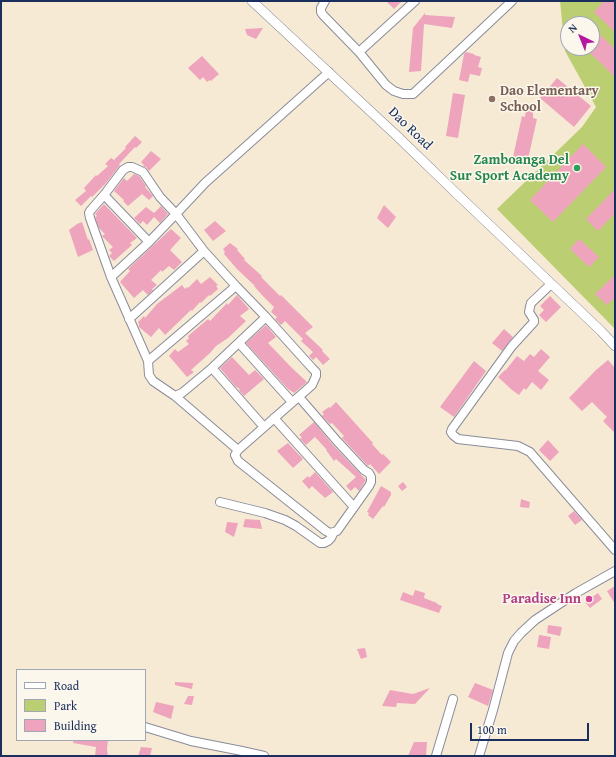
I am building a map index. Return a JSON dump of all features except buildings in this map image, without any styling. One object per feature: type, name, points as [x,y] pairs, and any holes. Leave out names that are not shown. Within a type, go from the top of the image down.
[{"type":"street","name":"Dao Road","points":[[252,1],[397,136],[615,346]]},
{"type":"street","points":[[325,1],[321,8],[323,15],[359,52],[386,85],[394,91],[403,94],[413,94],[512,1]]},
{"type":"street","points":[[359,52],[415,1]]},
{"type":"street","points":[[111,277],[176,214],[205,183],[329,72]]},
{"type":"street","points":[[238,450],[175,396],[160,387],[149,375],[148,361],[111,277],[89,213],[123,170],[128,167],[132,167],[142,172],[204,251],[316,372],[313,384],[238,450],[235,455],[238,460],[326,531],[330,533],[334,532]]},
{"type":"street","points":[[104,195],[148,242]]},
{"type":"street","points":[[129,319],[204,251]]},
{"type":"street","points":[[551,284],[531,303],[529,312],[534,322],[507,351],[451,432],[458,438],[518,446],[530,452],[615,550]]},
{"type":"street","points":[[148,361],[236,286]]},
{"type":"street","points":[[175,396],[182,393],[212,368],[266,317]]},
{"type":"street","points":[[220,502],[265,513],[285,520],[320,543],[324,543],[331,538],[334,532],[337,531],[372,482],[368,473],[239,343]]},
{"type":"street","points":[[212,368],[264,427]]},
{"type":"street","points":[[274,418],[354,507]]},
{"type":"street","points":[[478,756],[493,710],[508,653],[514,641],[535,620],[576,593],[615,571]]},
{"type":"street","points":[[436,756],[453,699]]},
{"type":"street","points":[[146,727],[191,741],[264,756]]},
{"type":"green space","name":"Zamboanga Del Sur Sport Academy","points":[[560,1],[615,1],[615,329],[497,209],[582,127],[596,107],[568,56],[600,56],[600,16],[562,16]]},
{"type":"place","name":"Dao Elementary School","points":[[492,99]]},
{"type":"place","name":"Zamboanga Del Sur Sport Academy","points":[[577,168]]},
{"type":"place","name":"Paradise Inn","points":[[589,599]]}]
